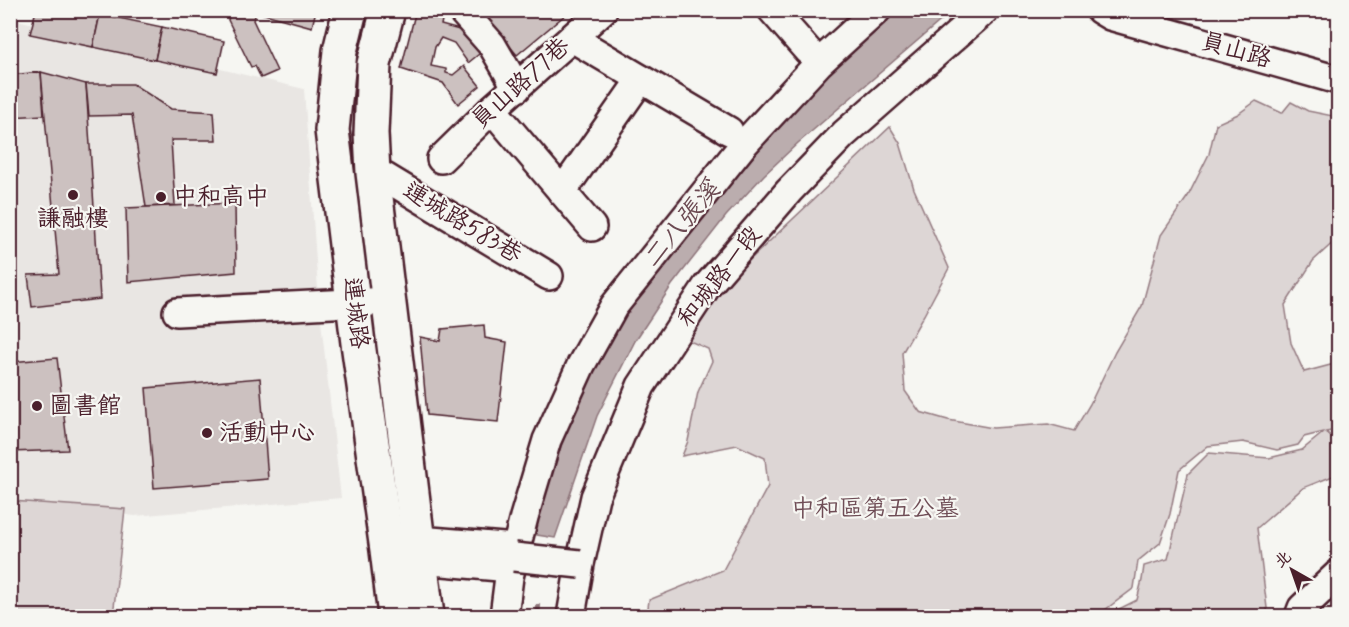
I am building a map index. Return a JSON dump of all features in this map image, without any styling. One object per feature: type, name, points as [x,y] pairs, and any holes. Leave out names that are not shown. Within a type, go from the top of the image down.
[{"type":"main road","name":"連城路","points":[[350,10],[340,51],[332,130],[395,616]]},
{"type":"main road","name":"連城路","points":[[388,10],[374,64],[371,133],[373,173],[427,616]]},
{"type":"street","points":[[461,10],[492,45],[517,88]]},
{"type":"street","name":"員山路77巷","points":[[441,159],[603,10]]},
{"type":"street","points":[[772,10],[808,51]]},
{"type":"street","points":[[504,616],[509,577],[547,440],[580,365],[614,306],[744,144],[819,63],[876,10]]},
{"type":"street","name":"和城路一段","points":[[571,616],[595,497],[641,386],[707,286],[789,190],[844,134],[985,10]]},
{"type":"street","name":"員山路","points":[[1100,10],[1110,16],[1338,80]]},
{"type":"street","points":[[572,38],[729,131]]},
{"type":"street","points":[[562,192],[641,79]]},
{"type":"street","points":[[492,110],[592,227]]},
{"type":"street","name":"連城路583巷","points":[[373,173],[385,177],[549,276]]},
{"type":"street","points":[[177,312],[389,301]]},
{"type":"street","points":[[387,550],[420,550],[499,567],[514,557],[580,564]]},
{"type":"street","points":[[1299,616],[1302,608],[1338,574]]},
{"type":"shaded area","points":[[894,11],[952,11],[798,143],[726,216],[672,285],[635,341],[597,416],[555,538],[537,535],[531,520],[552,472],[573,412],[624,310],[822,75]]},
{"type":"shaded area","name":"中和高中","points":[[10,16],[17,20],[304,89],[319,304],[341,498],[135,516],[11,502]]},
{"type":"green space","name":"中和區第五公墓","points":[[1256,101],[1282,113],[1291,102],[1308,111],[1338,117],[1338,238],[1313,261],[1285,305],[1291,343],[1304,372],[1338,363],[1338,435],[1331,431],[1326,432],[1338,442],[1338,474],[1303,488],[1257,528],[1268,616],[1108,616],[1137,600],[1144,566],[1168,559],[1188,474],[1209,453],[1269,458],[1302,450],[1324,432],[1304,437],[1298,445],[1277,450],[1243,442],[1208,446],[1179,470],[1170,514],[1160,543],[1138,561],[1134,588],[1099,616],[647,616],[649,600],[723,570],[768,486],[765,458],[737,445],[682,456],[688,441],[698,392],[712,361],[708,349],[685,339],[736,273],[890,127],[900,143],[914,189],[949,268],[902,353],[905,391],[920,412],[948,420],[993,428],[1048,424],[1074,431],[1142,306],[1161,235],[1188,196],[1209,154],[1216,124],[1238,114]]},
{"type":"green space","points":[[11,501],[125,509],[113,616],[11,616]]},
{"type":"building","points":[[36,10],[82,10],[100,14],[93,47],[30,34]]},
{"type":"building","points":[[231,10],[316,10],[312,27],[257,12],[253,20],[277,71],[261,78],[255,66],[251,67],[228,20]]},
{"type":"building","points":[[416,10],[444,10],[441,25],[463,31],[484,50],[468,63],[454,43],[441,38],[435,47],[431,66],[446,69],[446,73],[453,75],[464,66],[480,86],[458,104],[443,83],[401,69]]},
{"type":"building","points":[[480,10],[571,10],[517,55]]},
{"type":"building","points":[[100,14],[162,27],[155,60],[93,47]]},
{"type":"building","points":[[162,27],[224,41],[217,73],[155,60]]},
{"type":"building","points":[[41,72],[44,115],[10,117],[10,75]]},
{"type":"building","name":"謙融樓","points":[[41,72],[86,84],[100,299],[32,307],[28,275],[59,274]]},
{"type":"building","points":[[86,84],[133,84],[171,109],[214,112],[216,140],[171,140],[175,205],[146,207],[132,115],[89,116]]},
{"type":"building","points":[[235,203],[236,272],[128,282],[126,208]]},
{"type":"building","points":[[484,325],[485,338],[507,342],[498,422],[427,415],[420,337],[440,341],[442,329]]},
{"type":"building","name":"圖書館","points":[[57,358],[68,450],[10,452],[10,362]]},
{"type":"building","name":"活動中心","points":[[260,378],[268,479],[154,488],[146,388]]},
{"type":"waterway","points":[[537,616],[538,607]]},
{"type":"place","name":"謙融樓","points":[[73,195]]},
{"type":"place","name":"中和高中","points":[[161,197]]},
{"type":"place","name":"圖書館","points":[[37,406]]},
{"type":"place","name":"活動中心","points":[[207,433]]},
{"type":"water label","name":"二八張溪","points":[[682,225]]}]
